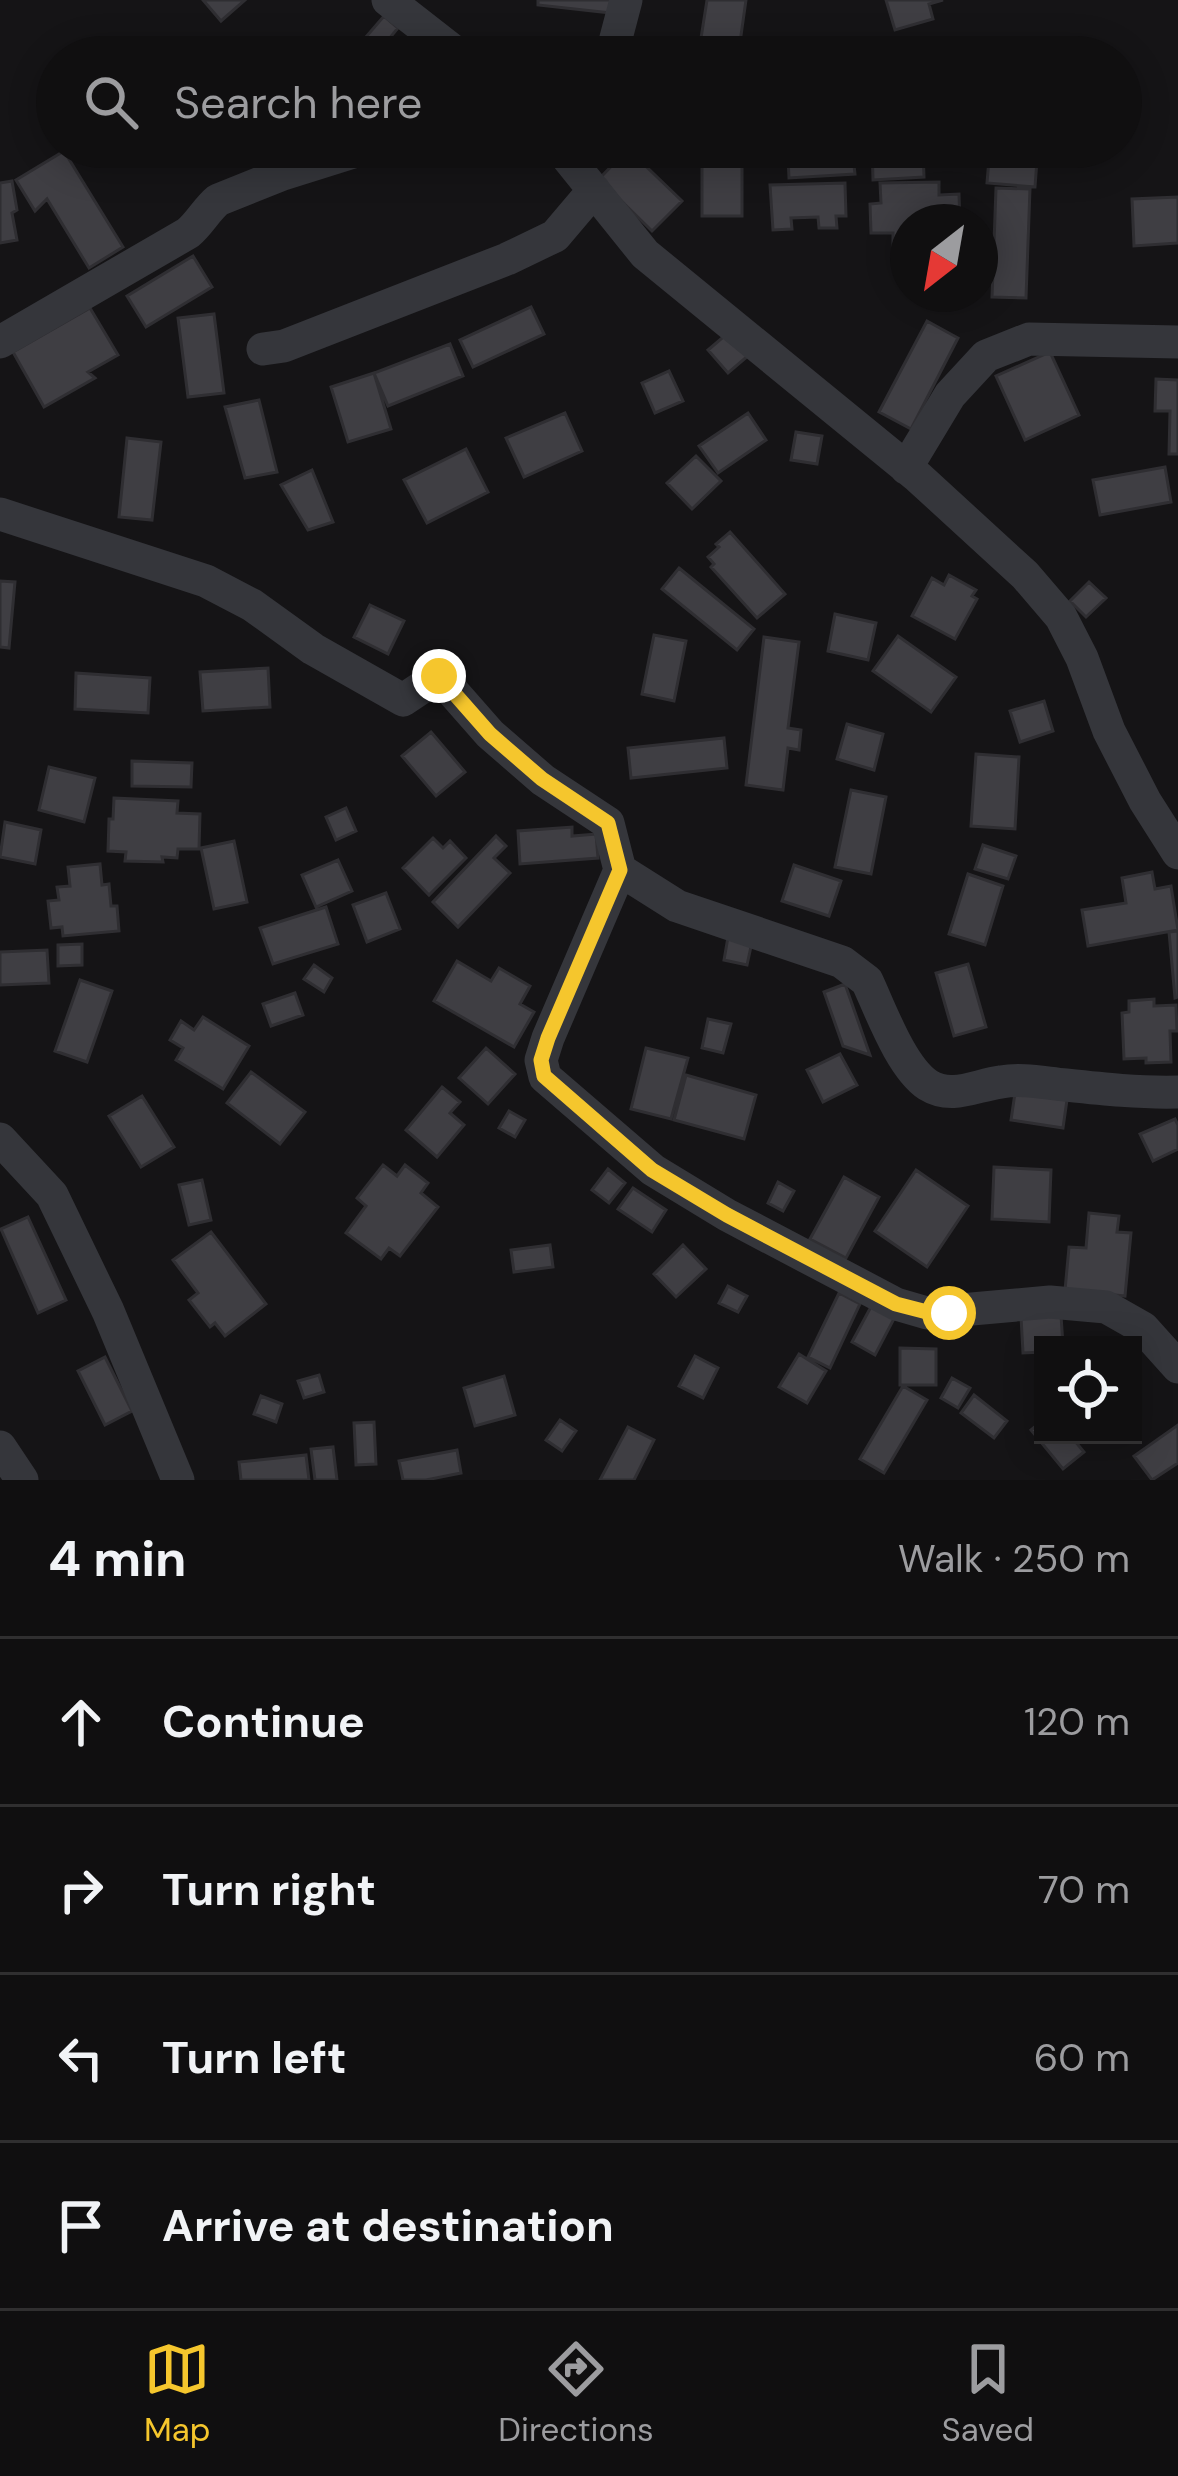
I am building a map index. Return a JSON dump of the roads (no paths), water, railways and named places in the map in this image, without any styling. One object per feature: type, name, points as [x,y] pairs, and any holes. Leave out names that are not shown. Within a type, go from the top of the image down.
[{"type":"street","points":[[388,0],[433,36]]},
{"type":"street","points":[[617,36],[626,0]]},
{"type":"street","points":[[0,342],[188,233],[218,200],[302,168]]},
{"type":"street","points":[[580,168],[645,254],[906,468],[1025,575],[1061,617],[1109,731],[1178,853]]},
{"type":"street","points":[[263,349],[284,346],[555,236],[594,190]]},
{"type":"street","points":[[906,468],[950,395],[986,356],[1029,339],[1178,342]]},
{"type":"street","points":[[0,514],[218,587],[313,650],[403,700],[439,676],[490,734],[542,779],[608,823],[620,870],[541,1060],[544,1076],[652,1170],[896,1304],[949,1313],[1050,1302],[1106,1307],[1143,1328],[1178,1367]]},
{"type":"street","points":[[620,870],[677,906],[857,971],[909,1065],[944,1092],[1022,1081],[1178,1092]]},
{"type":"street","points":[[0,1139],[52,1195],[108,1311],[178,1480]]},
{"type":"street","points":[[0,1447],[22,1480]]}]
